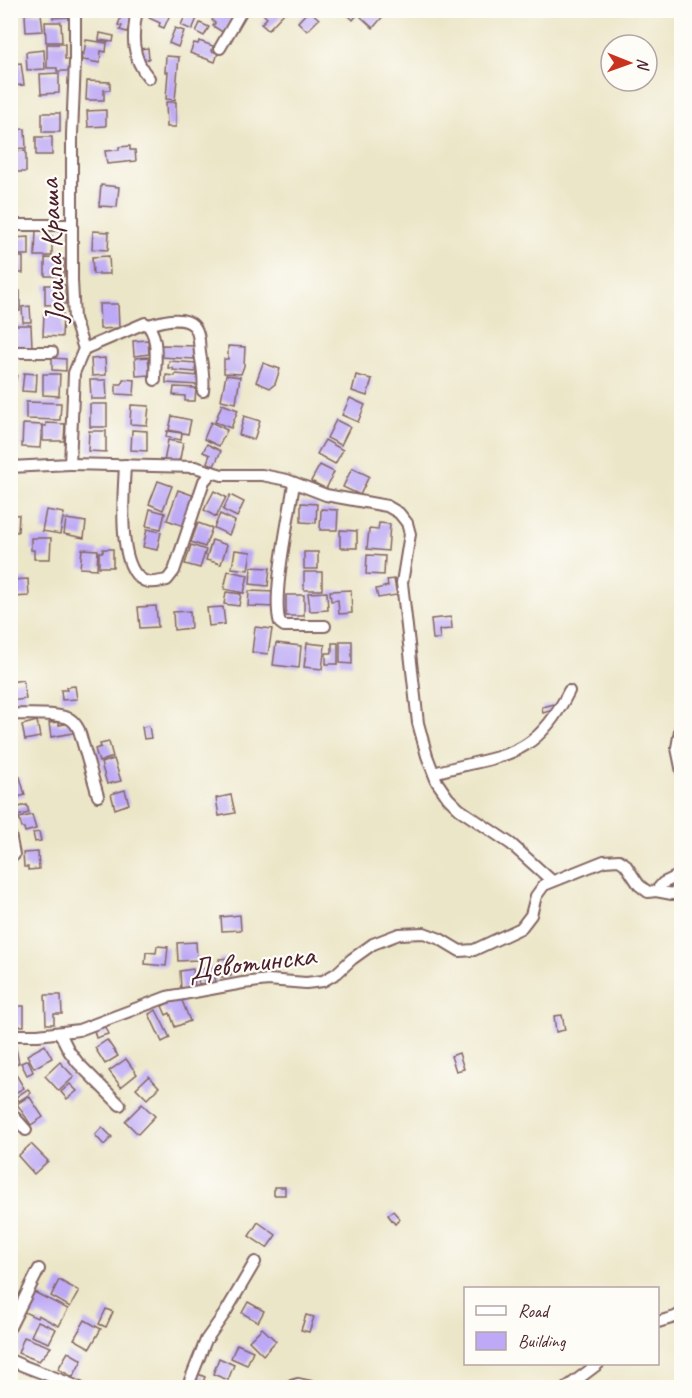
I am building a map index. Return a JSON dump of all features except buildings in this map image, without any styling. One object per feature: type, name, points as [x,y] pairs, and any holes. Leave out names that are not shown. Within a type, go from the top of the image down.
[{"type":"street","name":"Јосипа Краша","points":[[70,464],[74,373],[84,349],[74,320],[72,225],[75,10]]},
{"type":"street","points":[[137,10],[134,34],[135,54],[141,68],[149,78]]},
{"type":"street","points":[[220,48],[242,10]]},
{"type":"street","points":[[10,225],[72,225]]},
{"type":"street","points":[[84,349],[141,323],[149,325],[173,320],[187,322],[194,326],[199,337],[204,380],[203,391]]},
{"type":"street","points":[[149,325],[155,342],[155,380]]},
{"type":"street","points":[[10,352],[52,352]]},
{"type":"street","points":[[10,467],[70,464],[195,466],[228,475],[262,475],[294,483],[326,495],[387,506],[404,518],[410,534],[402,583],[418,723],[442,790],[459,809],[511,844],[552,881],[612,859],[625,864],[644,890],[681,893]]},
{"type":"street","points":[[126,465],[124,503],[126,554],[131,568],[147,582],[167,580],[174,571],[204,481],[212,472]]},
{"type":"street","points":[[294,483],[279,582],[278,617],[280,623],[285,626],[325,626]]},
{"type":"street","points":[[434,772],[499,758],[524,746],[552,719],[569,691]]},
{"type":"street","points":[[10,714],[54,716],[74,721],[80,730],[99,796]]},
{"type":"street","points":[[681,719],[677,748],[681,772]]},
{"type":"street","points":[[10,834],[14,855]]},
{"type":"street","points":[[656,891],[663,883],[681,874]]},
{"type":"street","name":"Девотинска","points":[[10,1035],[60,1033],[102,1023],[167,997],[243,983],[278,980],[314,982],[330,978],[373,944],[390,936],[407,932],[432,936],[460,951],[474,950],[521,928],[531,915],[539,890],[552,881]]},
{"type":"street","points":[[60,1033],[78,1063],[120,1105]]},
{"type":"street","points":[[10,1112],[26,1130]]},
{"type":"street","points":[[187,1388],[206,1340],[255,1262]]},
{"type":"street","points":[[10,1327],[39,1269]]},
{"type":"street","points":[[659,1321],[681,1313]]},
{"type":"street","points":[[10,1360],[47,1382],[64,1380],[80,1388]]},
{"type":"street","points":[[566,1388],[597,1365]]},
{"type":"street","points":[[283,1388],[298,1384],[317,1388]]}]
